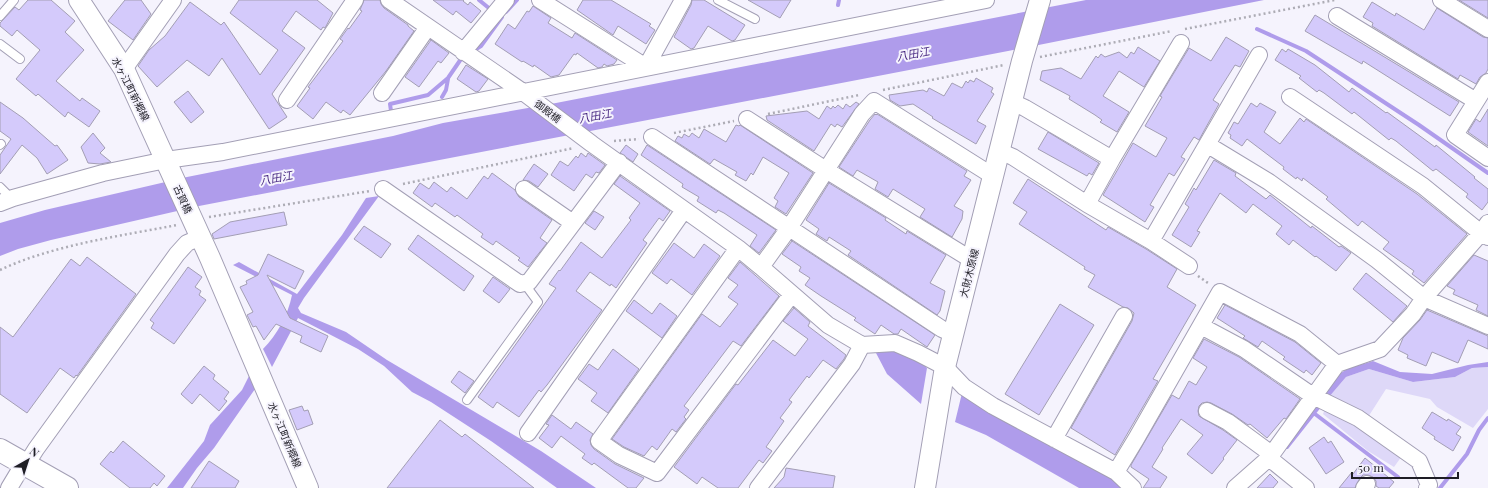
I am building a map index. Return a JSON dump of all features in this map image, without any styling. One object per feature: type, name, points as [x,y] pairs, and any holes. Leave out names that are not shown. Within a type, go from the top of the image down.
[{"type":"highway","points":[[0,450],[67,488]]},
{"type":"street","name":"水ヶ江町新郷線","points":[[79,0],[124,69],[166,160]]},
{"type":"street","points":[[124,69],[173,0]]},
{"type":"street","points":[[287,100],[355,0]]},
{"type":"street","name":"御殿橋","points":[[389,0],[522,92],[738,248],[828,325],[862,345]]},
{"type":"street","points":[[467,55],[506,0]]},
{"type":"street","points":[[540,0],[646,67]]},
{"type":"street","points":[[646,67],[683,0]]},
{"type":"street","points":[[4,196],[166,160],[223,152],[986,0]]},
{"type":"street","name":"大財木原線","points":[[925,488],[945,367],[1022,61],[1040,0]]},
{"type":"street","points":[[1441,0],[1488,29]]},
{"type":"street","points":[[1337,16],[1476,101]]},
{"type":"street","points":[[382,93],[428,27]]},
{"type":"street","points":[[1087,204],[1112,158],[1181,43]]},
{"type":"street","points":[[1150,240],[1208,145],[1259,55]]},
{"type":"street","points":[[1488,82],[1455,135],[1488,158]]},
{"type":"street","points":[[1235,488],[1274,461],[1313,396],[1337,364],[1380,349],[1413,314],[1424,298],[1486,231],[1290,97]]},
{"type":"street","points":[[761,267],[789,228],[862,114],[874,100],[993,176]]},
{"type":"street","points":[[1012,102],[1112,158]]},
{"type":"street","points":[[747,119],[826,170],[972,260]]},
{"type":"street","points":[[652,137],[942,329],[953,334]]},
{"type":"street","points":[[1208,145],[1276,187],[1377,260],[1424,298],[1488,326]]},
{"type":"street","points":[[999,151],[1013,157],[1087,204],[1150,240],[1193,271]]},
{"type":"street","name":"古賀橋","points":[[166,160],[201,237]]},
{"type":"street","points":[[383,188],[520,284],[529,282],[619,162]]},
{"type":"street","points":[[524,189],[573,224]]},
{"type":"street","points":[[528,433],[684,210]]},
{"type":"street","name":"水ヶ江町新郷線","points":[[201,237],[308,488]]},
{"type":"street","points":[[9,488],[177,254],[187,243],[201,237]]},
{"type":"street","points":[[738,248],[599,442],[620,455],[657,473],[792,294]]},
{"type":"street","points":[[1116,472],[1140,433],[1220,292],[1300,334],[1337,364]]},
{"type":"street","points":[[1054,439],[1124,316]]},
{"type":"street","points":[[1201,326],[1244,349],[1313,396],[1358,418],[1419,461],[1429,485],[1427,488]]},
{"type":"street","points":[[758,488],[852,364],[862,345],[894,343],[945,367],[964,387],[993,406],[1116,472],[1133,488]]},
{"type":"street","points":[[1207,411],[1228,422],[1266,450],[1274,461],[1306,488]]},
{"type":"lane","points":[[0,16],[14,0]]},
{"type":"lane","points":[[718,0],[755,19]]},
{"type":"lane","points":[[0,44],[20,59]]},
{"type":"lane","points":[[468,400],[538,302],[524,283]]},
{"type":"path","points":[[878,91],[1022,61]]},
{"type":"path","points":[[592,144],[652,137],[747,119],[863,94]]},
{"type":"path","points":[[0,270],[36,256],[94,242],[183,224]]},
{"type":"path","points":[[1193,271],[1220,292]]},
{"type":"shaded area","points":[[1488,367],[1488,409],[1473,428],[1437,407],[1430,399],[1386,389],[1363,425],[1404,453],[1394,467],[1368,451],[1323,414],[1329,397],[1346,377],[1369,369],[1413,382],[1455,377],[1472,368]]},
{"type":"water","name":"八田江","points":[[1086,0],[1264,0],[1008,51],[199,206],[51,240],[18,249],[0,256],[0,223],[45,210],[187,177],[393,136],[443,123],[556,103]]},
{"type":"water","points":[[379,196],[304,298],[298,308],[301,313],[346,332],[387,360],[541,451],[596,488],[557,488],[491,441],[431,402],[412,392],[384,366],[358,349],[298,318],[272,367],[263,349],[281,324],[288,310],[292,295],[233,265],[239,262],[297,294],[342,235],[366,198]]},
{"type":"water","points":[[879,349],[905,354],[916,359],[927,368],[921,404],[887,374],[876,353]]},
{"type":"water","points":[[1373,361],[1400,372],[1432,374],[1468,365],[1488,362],[1488,367],[1472,368],[1455,377],[1413,382],[1369,369],[1346,377],[1329,397],[1324,396],[1333,380],[1343,371]]},
{"type":"water","points":[[250,374],[255,389],[214,448],[183,488],[167,488],[204,441],[210,425],[242,390]]},
{"type":"water","points":[[962,393],[1099,470],[1124,488],[1079,488],[986,435],[955,422]]},
{"type":"building","points":[[28,0],[51,0],[75,21],[65,32],[84,50],[56,81],[80,101],[82,98],[100,111],[89,127],[68,112],[65,117],[38,94],[36,96],[16,79],[40,50],[17,30],[12,36],[0,26],[0,23],[15,7],[19,10]]},
{"type":"building","points":[[125,0],[141,0],[151,14],[133,40],[108,21]]},
{"type":"building","points":[[239,0],[317,0],[333,13],[325,28],[323,27],[321,30],[296,11],[282,31],[305,48],[272,94],[287,117],[269,129],[222,58],[209,76],[187,60],[157,87],[138,66],[149,50],[165,36],[190,2],[221,25],[224,22],[260,75],[278,50],[230,13]]},
{"type":"building","points":[[364,0],[380,0],[384,8],[414,31],[386,71],[350,115],[343,110],[341,113],[326,102],[313,119],[297,106],[310,88],[308,87],[343,41],[340,39],[362,11],[360,10]]},
{"type":"building","points":[[433,0],[464,0],[463,1],[468,5],[470,2],[481,11],[471,23],[456,11],[453,15]]},
{"type":"building","points":[[583,0],[611,0],[651,24],[649,26],[655,30],[646,44],[618,26],[613,35],[577,10]]},
{"type":"building","points":[[692,0],[704,0],[745,25],[735,40],[732,41],[708,26],[694,48],[691,49],[674,37],[691,5]]},
{"type":"building","points":[[748,0],[791,0],[780,18]]},
{"type":"building","points":[[1459,0],[1488,0],[1488,18]]},
{"type":"building","points":[[1372,2],[1395,16],[1396,13],[1424,30],[1437,8],[1483,37],[1488,38],[1488,69],[1486,73],[1480,77],[1476,84],[1460,75],[1458,79],[1372,26],[1373,23],[1363,17]]},
{"type":"building","points":[[533,6],[551,18],[548,23],[572,38],[575,33],[617,60],[614,64],[607,66],[604,64],[602,67],[598,68],[577,53],[576,55],[574,54],[559,75],[551,77],[534,65],[533,67],[523,61],[522,62],[495,44],[508,24],[515,29],[527,11],[529,12]]},
{"type":"building","points":[[1315,15],[1459,102],[1450,116],[1363,61],[1362,64],[1305,31]]},
{"type":"building","points":[[1226,37],[1249,51],[1240,67],[1235,65],[1213,100],[1219,104],[1199,140],[1194,137],[1181,157],[1185,159],[1174,176],[1169,173],[1150,205],[1154,207],[1145,222],[1103,195],[1133,143],[1156,157],[1167,138],[1145,126],[1162,97],[1160,96],[1189,48],[1211,61]]},
{"type":"building","points":[[431,40],[449,53],[441,63],[438,61],[419,87],[405,77]]},
{"type":"building","points":[[1138,47],[1160,61],[1144,87],[1119,71],[1103,96],[1129,112],[1117,132],[1100,122],[1102,120],[1095,115],[1069,99],[1070,96],[1040,80],[1042,71],[1061,68],[1081,79],[1096,56],[1098,58],[1101,54],[1105,57],[1119,52],[1127,58],[1131,52],[1134,54]]},
{"type":"building","points":[[1282,49],[1286,52],[1288,49],[1315,65],[1349,92],[1352,88],[1435,147],[1436,145],[1488,189],[1488,202],[1482,210],[1466,197],[1468,194],[1436,169],[1433,171],[1396,141],[1391,138],[1389,140],[1354,112],[1352,114],[1324,93],[1319,90],[1317,92],[1299,78],[1301,76],[1275,60]]},
{"type":"building","points":[[466,65],[488,79],[479,91],[476,92],[457,79]]},
{"type":"building","points":[[976,78],[993,88],[991,92],[994,94],[977,121],[986,126],[976,144],[932,118],[933,117],[913,104],[900,106],[890,100],[889,95],[923,90],[927,92],[929,88],[944,96],[952,83],[962,88],[966,81],[968,83],[970,80],[974,82]]},
{"type":"building","points":[[188,91],[204,112],[191,123],[174,102]]},
{"type":"building","points":[[0,102],[23,118],[55,146],[57,145],[68,160],[47,174],[37,158],[22,145],[0,174],[0,155],[11,139],[0,131]]},
{"type":"building","points":[[856,102],[859,104],[842,127],[837,124],[835,127],[831,124],[814,151],[767,120],[766,116],[807,111],[819,119],[827,106],[831,109],[833,106],[835,108],[838,105],[843,109],[846,104],[850,107]]},
{"type":"building","points":[[1251,103],[1257,107],[1260,103],[1276,112],[1264,132],[1280,144],[1300,118],[1304,122],[1306,119],[1417,194],[1467,234],[1424,283],[1412,274],[1414,271],[1383,249],[1389,242],[1362,221],[1358,226],[1326,199],[1328,197],[1303,178],[1302,181],[1297,177],[1296,179],[1283,169],[1284,167],[1247,139],[1242,146],[1230,138],[1231,135],[1228,133],[1234,122],[1238,124]]},
{"type":"building","points":[[1488,109],[1488,146],[1468,132],[1476,119],[1480,122]]},
{"type":"building","points":[[875,114],[967,171],[964,176],[971,180],[954,206],[963,211],[962,219],[952,237],[920,217],[925,209],[893,189],[888,197],[875,189],[878,182],[857,170],[853,176],[839,167]]},
{"type":"building","points":[[736,125],[740,125],[813,173],[786,214],[775,207],[778,201],[774,198],[789,173],[763,157],[753,175],[751,173],[746,181],[735,175],[737,172],[714,159],[710,164],[675,141],[678,136],[682,138],[684,134],[689,137],[692,133],[699,138],[704,129],[726,142]]},
{"type":"building","points":[[1048,132],[1099,163],[1092,175],[1089,173],[1087,176],[1038,149]]},
{"type":"building","points":[[93,133],[105,148],[100,153],[111,162],[100,164],[88,163],[81,147]]},
{"type":"building","points":[[626,145],[638,154],[633,162],[620,153]]},
{"type":"building","points":[[647,145],[776,230],[759,253],[750,246],[757,235],[724,213],[718,210],[716,213],[697,201],[699,197],[682,187],[683,184],[641,155]]},
{"type":"building","points":[[581,153],[586,157],[588,153],[605,165],[599,173],[596,172],[592,178],[586,174],[574,191],[551,175],[560,161],[568,166],[576,156],[578,158]]},
{"type":"building","points":[[1214,160],[1236,173],[1235,176],[1266,199],[1270,195],[1311,228],[1312,226],[1339,247],[1341,246],[1351,253],[1336,271],[1293,240],[1289,245],[1276,234],[1282,226],[1253,204],[1246,213],[1220,193],[1197,231],[1200,232],[1191,247],[1172,235],[1189,207],[1185,204],[1194,188],[1196,190]]},
{"type":"building","points":[[534,164],[548,174],[538,187],[529,181],[523,180]]},
{"type":"building","points":[[492,173],[515,190],[519,197],[552,220],[540,238],[547,243],[528,267],[518,260],[520,258],[496,241],[493,245],[481,237],[483,234],[457,215],[455,217],[435,203],[432,207],[413,193],[420,183],[429,189],[434,182],[447,192],[451,187],[467,199],[484,176],[488,179]]},
{"type":"building","points":[[620,176],[670,211],[663,221],[659,218],[643,240],[647,243],[616,288],[611,284],[610,286],[590,272],[576,291],[602,310],[547,385],[541,392],[539,390],[519,417],[497,402],[493,408],[478,397],[556,288],[549,284],[559,270],[560,271],[581,242],[602,258],[631,220],[629,218],[640,203],[614,184]]},
{"type":"building","points":[[1028,179],[1106,230],[1108,227],[1177,269],[1167,287],[1196,305],[1153,379],[1158,381],[1115,455],[1071,428],[1132,321],[1134,313],[1128,308],[1123,307],[1088,287],[1095,275],[1019,224],[1027,212],[1013,203]]},
{"type":"building","points":[[829,183],[886,218],[885,220],[906,234],[907,231],[946,255],[930,283],[945,291],[940,311],[937,315],[848,255],[851,251],[829,237],[827,241],[816,234],[819,229],[806,220]]},
{"type":"building","points":[[594,211],[604,217],[595,230],[585,223]]},
{"type":"building","points":[[284,212],[287,225],[214,239],[212,234],[230,222]]},
{"type":"building","points":[[364,226],[391,244],[381,258],[354,239]]},
{"type":"building","points":[[418,235],[474,276],[464,291],[408,249]]},
{"type":"building","points":[[792,241],[935,335],[927,347],[901,329],[898,334],[894,334],[881,325],[875,334],[854,320],[856,318],[805,285],[810,278],[799,271],[801,267],[782,254]]},
{"type":"building","points":[[674,243],[694,258],[704,244],[720,256],[692,295],[671,279],[667,284],[652,273]]},
{"type":"building","points":[[268,254],[304,271],[295,289],[267,275],[290,318],[328,336],[321,352],[300,342],[302,336],[276,324],[264,340],[256,326],[253,327],[247,315],[253,312],[240,287],[247,284],[246,281],[258,275]]},
{"type":"building","points":[[1474,255],[1488,261],[1488,316],[1476,310],[1478,305],[1453,294],[1455,290],[1447,286]]},
{"type":"building","points":[[87,257],[136,294],[77,376],[76,375],[74,378],[60,368],[27,413],[0,394],[0,327],[13,337],[71,259],[80,266]]},
{"type":"building","points":[[740,262],[779,296],[741,346],[733,341],[684,406],[689,410],[684,417],[686,419],[676,432],[672,429],[657,450],[652,446],[644,456],[624,447],[612,439],[702,314],[720,327],[738,304],[728,297],[738,285],[728,278]]},
{"type":"building","points":[[188,267],[202,277],[195,287],[201,291],[199,295],[206,300],[174,344],[151,328],[154,323],[150,320]]},
{"type":"building","points":[[1366,273],[1407,306],[1393,322],[1353,289]]},
{"type":"building","points":[[493,277],[510,289],[499,303],[483,291]]},
{"type":"building","points":[[634,300],[652,314],[660,303],[677,316],[662,338],[626,311]]},
{"type":"building","points":[[1060,304],[1094,325],[1039,415],[1005,394]]},
{"type":"building","points":[[1225,305],[1295,342],[1321,363],[1312,375],[1306,370],[1304,373],[1283,359],[1285,357],[1262,341],[1258,347],[1243,338],[1245,336],[1217,318]]},
{"type":"building","points":[[794,308],[810,322],[808,326],[846,355],[844,359],[836,369],[823,360],[809,378],[807,376],[789,400],[792,402],[780,418],[784,421],[766,447],[772,451],[763,463],[759,460],[738,488],[718,488],[702,477],[697,484],[674,467],[736,384],[738,385],[773,340],[795,356],[808,339],[783,321]]},
{"type":"building","points":[[1427,310],[1488,336],[1488,349],[1468,340],[1458,363],[1432,352],[1426,366],[1407,358],[1408,355],[1398,350],[1403,338]]},
{"type":"building","points":[[1204,339],[1239,357],[1300,399],[1286,419],[1284,418],[1267,438],[1250,424],[1248,425],[1232,414],[1211,403],[1202,403],[1199,406],[1199,416],[1237,440],[1223,458],[1224,459],[1212,474],[1187,454],[1203,435],[1181,419],[1162,448],[1163,449],[1152,467],[1167,477],[1160,488],[1143,488],[1149,479],[1131,467],[1131,465],[1172,395],[1179,399],[1189,381],[1196,385],[1207,367],[1193,358]]},
{"type":"building","points":[[613,349],[639,369],[608,413],[591,401],[597,393],[578,379],[589,364],[598,370]]},
{"type":"building","points":[[204,366],[215,375],[213,379],[229,392],[224,399],[227,401],[219,411],[200,394],[192,404],[181,394]]},
{"type":"building","points":[[459,371],[474,381],[465,393],[451,382]]},
{"type":"building","points":[[302,406],[304,411],[308,410],[313,424],[297,430],[289,410]]},
{"type":"building","points":[[1432,412],[1461,427],[1456,434],[1461,437],[1453,451],[1434,439],[1435,437],[1422,428]]},
{"type":"building","points":[[552,415],[571,429],[576,422],[593,434],[590,440],[594,449],[615,464],[644,478],[636,488],[628,488],[594,463],[592,465],[582,458],[585,454],[561,436],[552,448],[539,438],[549,425],[546,424]]},
{"type":"building","points":[[440,420],[462,437],[465,434],[534,488],[387,488]]},
{"type":"building","points":[[1324,437],[1328,443],[1331,441],[1344,462],[1326,474],[1309,448]]},
{"type":"building","points":[[123,441],[165,476],[157,486],[154,483],[150,488],[130,488],[100,464],[111,451],[113,453]]},
{"type":"building","points":[[1365,458],[1394,482],[1389,488],[1379,488],[1376,486],[1376,481],[1373,477],[1363,475],[1355,488],[1339,488],[1352,472],[1353,474]]},
{"type":"building","points":[[209,461],[239,481],[235,488],[191,488]]},
{"type":"building","points":[[786,468],[835,476],[833,488],[774,488],[784,477]]},
{"type":"building","points":[[1270,474],[1278,482],[1273,488],[1257,488]]},
{"type":"waterway","points":[[479,0],[490,9]]},
{"type":"waterway","points":[[506,12],[517,0]]},
{"type":"waterway","points":[[838,5],[839,0]]},
{"type":"waterway","points":[[473,51],[481,46],[502,17]]},
{"type":"waterway","points":[[1257,29],[1306,51],[1419,125],[1488,173]]},
{"type":"waterway","points":[[391,111],[390,104],[428,95],[448,78],[464,57]]},
{"type":"waterway","points":[[442,97],[446,90],[448,79]]},
{"type":"waterway","points":[[1287,447],[1321,404]]},
{"type":"waterway","points":[[1315,414],[1398,477]]},
{"type":"waterway","points":[[1440,488],[1467,454],[1479,430],[1488,418]]}]
